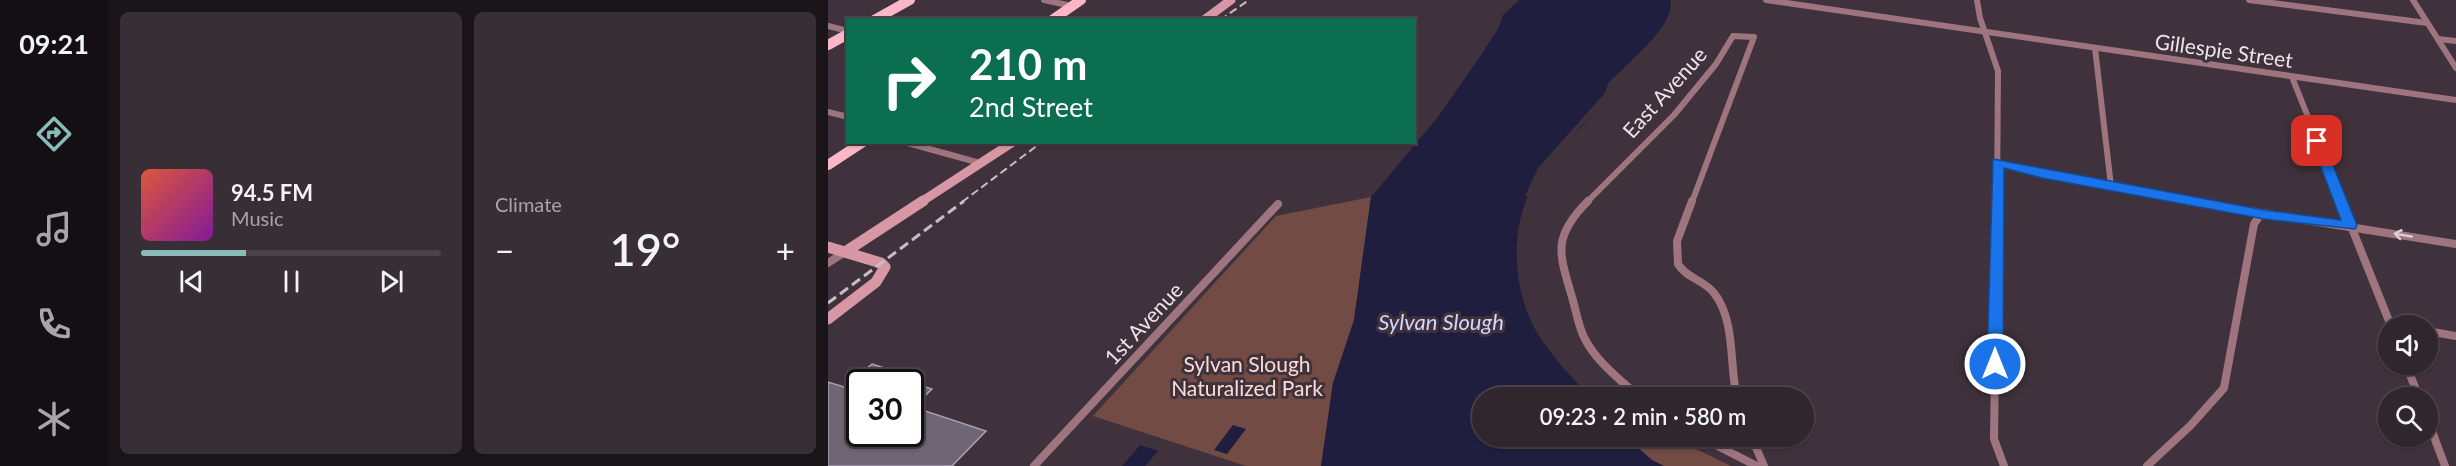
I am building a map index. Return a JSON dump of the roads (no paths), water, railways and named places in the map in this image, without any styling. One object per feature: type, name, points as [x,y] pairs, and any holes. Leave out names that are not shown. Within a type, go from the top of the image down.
[{"type":"main road","points":[[878,18],[910,0]]},
{"type":"main road","points":[[1055,18],[1081,0]]},
{"type":"main road","points":[[828,45],[846,33]]},
{"type":"main road","points":[[828,165],[860,144]]},
{"type":"street","points":[[1044,0],[1072,6]]},
{"type":"street","points":[[1207,18],[1231,0]]},
{"type":"street","name":"Gillespie Street","points":[[1766,0],[2456,100]]},
{"type":"street","points":[[1977,0],[1978,12],[1995,49],[1997,64],[1994,440],[2004,466]]},
{"type":"street","points":[[2249,0],[2427,23]]},
{"type":"street","points":[[2413,0],[2456,68]]},
{"type":"street","points":[[1960,28],[1974,24],[1978,12]]},
{"type":"street","points":[[828,26],[846,31]]},
{"type":"street","name":"East Avenue","points":[[1629,387],[1598,357],[1584,337],[1560,257],[1560,246],[1575,214],[1668,122],[1716,64],[1729,40],[1738,36],[1754,37],[1677,241],[1675,259],[1683,273],[1705,282],[1720,303],[1731,349],[1736,387]]},
{"type":"street","points":[[2438,39],[2456,41]]},
{"type":"street","points":[[2095,48],[2111,186]]},
{"type":"street","points":[[2292,77],[2350,225],[2389,315]]},
{"type":"street","points":[[828,112],[846,116]]},
{"type":"street","points":[[911,144],[980,163]]},
{"type":"street","points":[[828,263],[1009,144]]},
{"type":"street","points":[[1997,162],[2264,215],[2350,225],[2456,244]]},
{"type":"street","name":"1st Avenue","points":[[1034,466],[1278,204]]},
{"type":"street","points":[[2147,466],[2191,425],[2224,388],[2247,273],[2254,224],[2260,215],[2264,215]]},
{"type":"street","points":[[828,247],[881,263],[885,267],[884,273],[828,319]]},
{"type":"street","points":[[2438,333],[2456,336]]},
{"type":"street","points":[[1720,447],[1758,466]]},
{"type":"street","points":[[1756,447],[1764,466]]},
{"type":"street","points":[[2438,447],[2445,466]]},
{"type":"water","name":"Sylvan Slough","points":[[1519,0],[1675,0],[1670,13],[1656,35],[1621,72],[1592,115],[1543,171],[1528,196],[1519,226],[1518,275],[1525,307],[1536,331],[1550,352],[1581,387],[1472,387],[1472,447],[1637,447],[1652,460],[1664,466],[1321,466],[1333,383],[1354,320],[1371,197],[1438,117],[1498,29],[1503,15]]},
{"type":"water","points":[[1233,425],[1246,429],[1227,454],[1214,450]]},
{"type":"water","points":[[1140,445],[1158,451],[1145,466],[1122,466]]},
{"type":"railway","points":[[1223,18],[1249,0]]},
{"type":"railway","points":[[962,202],[1039,144]]},
{"type":"railway","points":[[828,303],[964,201]]},
{"type":"park label","name":"Sylvan Slough Naturalized Park","points":[[1247,375]]}]
